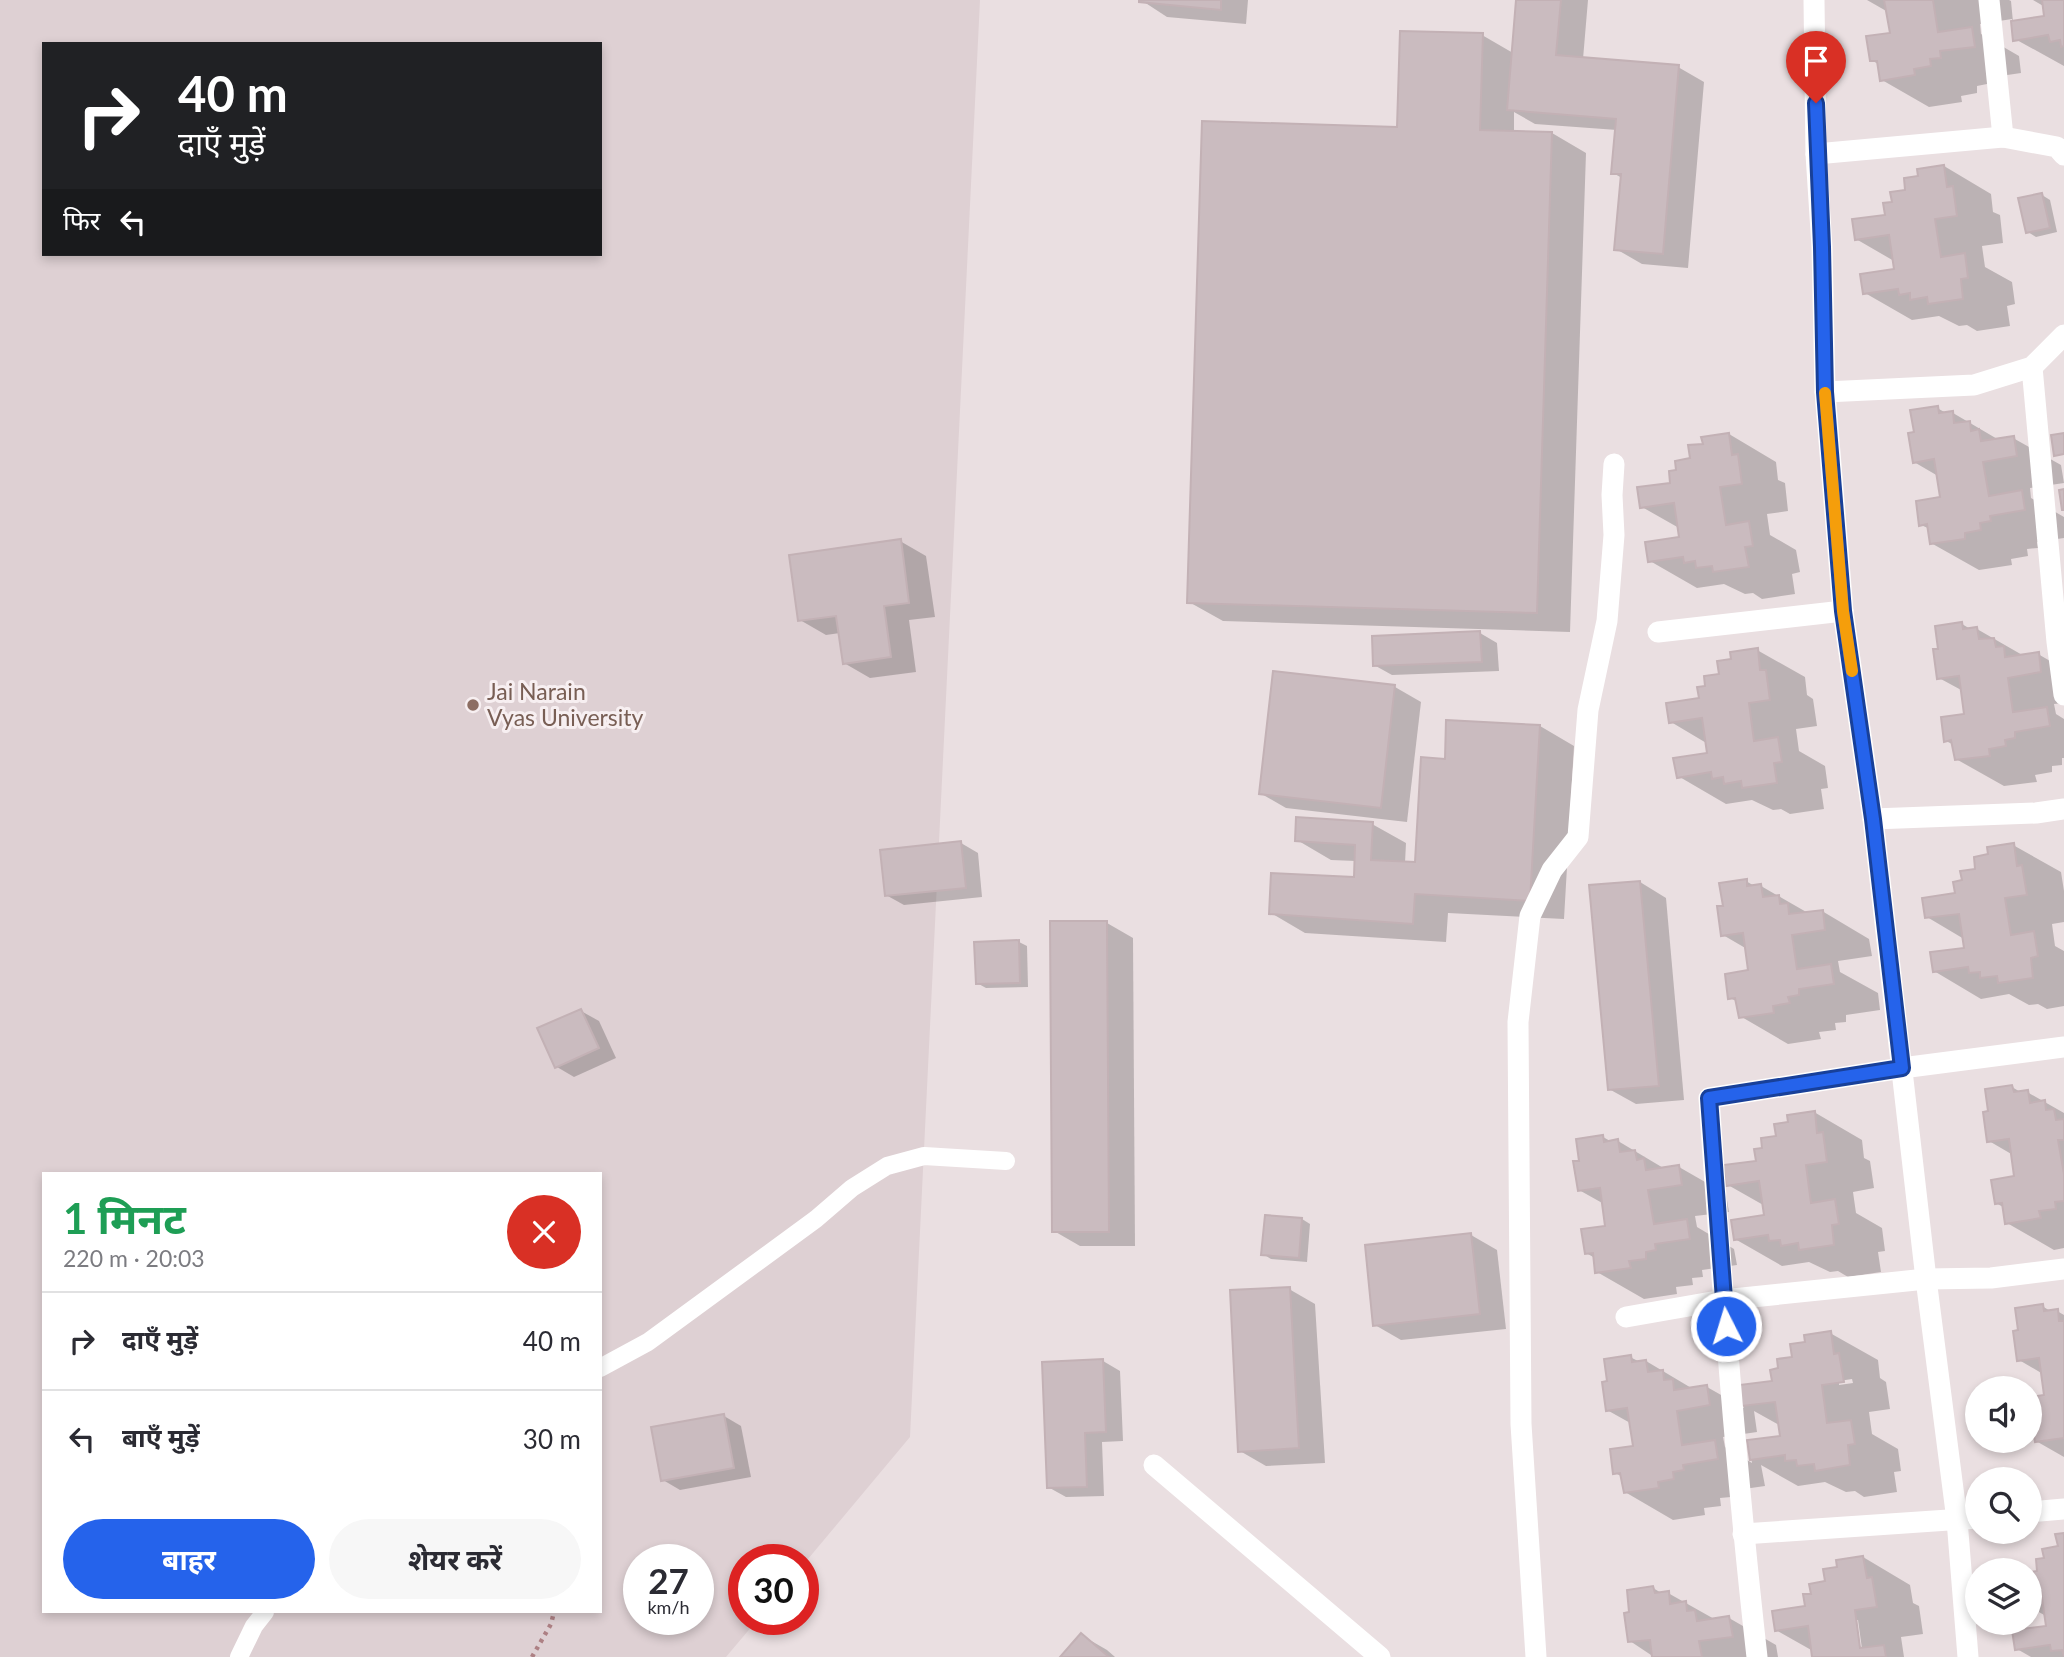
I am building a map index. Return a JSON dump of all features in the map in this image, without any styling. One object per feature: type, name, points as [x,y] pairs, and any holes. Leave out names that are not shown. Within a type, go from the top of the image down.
[{"type":"street","points":[[1814,0],[1816,154],[1822,247],[1825,392],[1843,611],[1873,819],[1926,1279],[1965,1507]]},
{"type":"street","points":[[1989,0],[2003,137]]},
{"type":"street","points":[[1816,154],[2003,137],[2057,147],[2064,155]]},
{"type":"street","points":[[1825,392],[1974,385],[2032,367],[2064,335]]},
{"type":"street","points":[[2032,367],[2064,695]]},
{"type":"street","points":[[1536,1657],[1521,1424],[1518,1022],[1530,916],[1552,870],[1578,837],[1588,710],[1607,621],[1614,536],[1614,464]]},
{"type":"street","points":[[1658,632],[1843,611]]},
{"type":"street","points":[[1873,819],[2036,813],[2064,809]]},
{"type":"street","points":[[1757,1657],[1743,1534],[1709,1098],[1902,1068],[2064,1047]]},
{"type":"street","points":[[1626,1317],[1723,1300],[1926,1279],[1991,1278],[2064,1269]]},
{"type":"street","points":[[1154,1465],[1380,1657]]},
{"type":"street","points":[[2042,1511],[2064,1509]]},
{"type":"street","points":[[1743,1534],[1965,1519]]},
{"type":"street","points":[[1967,1544],[1968,1657]]},
{"type":"lane","points":[[602,1367],[648,1342],[817,1219],[852,1188],[887,1166],[923,1156],[1006,1161]]},
{"type":"lane","points":[[239,1657],[254,1626],[264,1613]]},
{"type":"path","points":[[533,1657],[551,1624],[554,1613]]},
{"type":"shaded area","name":"Jai Narain Vyas University","points":[[0,0],[980,0],[910,1437],[819,1546],[728,1544],[728,1635],[745,1635],[726,1657],[0,1657]]},
{"type":"building","points":[[1221,0],[1221,10],[1139,2]]},
{"type":"building","points":[[1516,0],[1561,0],[1556,55],[1679,65],[1663,254],[1614,250],[1621,174],[1611,174],[1616,119],[1507,110]]},
{"type":"building","points":[[1884,0],[1933,0],[1938,32],[1972,27],[1975,47],[1940,51],[1941,58],[1930,59],[1931,66],[1914,69],[1915,75],[1880,81],[1877,61],[1870,61],[1866,36],[1890,33]]},
{"type":"building","points":[[2042,0],[2064,0],[2064,46],[2061,47],[2060,40],[2050,42],[2048,35],[2013,41],[2011,21],[2044,16]]},
{"type":"building","points":[[1400,31],[1483,33],[1480,130],[1552,132],[1537,613],[1187,603],[1202,121],[1397,127]]},
{"type":"building","points":[[1944,165],[1947,187],[1953,186],[1957,216],[1935,219],[1941,257],[1965,253],[1968,278],[1961,279],[1963,299],[1928,304],[1927,297],[1910,300],[1910,293],[1899,295],[1898,289],[1863,294],[1860,274],[1894,269],[1889,235],[1855,240],[1852,219],[1885,215],[1883,203],[1892,202],[1890,192],[1905,190],[1904,178],[1918,176],[1917,169]]},
{"type":"building","points":[[2042,193],[2050,228],[2026,233],[2018,198]]},
{"type":"building","points":[[1938,406],[1939,413],[1953,411],[1954,423],[1970,421],[1971,431],[1979,429],[1981,441],[2014,436],[2017,456],[1983,462],[1989,496],[2022,490],[2025,510],[1990,516],[1991,521],[1980,523],[1981,530],[1965,533],[1965,539],[1930,544],[1927,524],[1919,526],[1916,501],[1940,497],[1934,459],[1913,463],[1908,433],[1914,432],[1910,410]]},
{"type":"building","points":[[1729,433],[1732,455],[1738,454],[1742,484],[1720,487],[1726,525],[1749,521],[1753,546],[1745,547],[1749,567],[1713,572],[1712,566],[1696,568],[1695,561],[1684,563],[1683,557],[1648,562],[1645,542],[1679,537],[1674,503],[1640,508],[1637,487],[1670,483],[1669,471],[1676,470],[1675,461],[1690,458],[1688,445],[1703,444],[1701,437]]},
{"type":"building","points":[[2064,433],[2064,454],[2054,456],[2051,435]]},
{"type":"building","points":[[2064,489],[2064,510],[2062,510],[2059,490]]},
{"type":"building","points":[[901,539],[909,603],[884,606],[891,657],[843,664],[836,616],[798,621],[789,555]]},
{"type":"building","points":[[1962,622],[1963,629],[1977,627],[1979,639],[1994,638],[1996,647],[2004,646],[2005,657],[2039,652],[2041,672],[2008,678],[2013,712],[2047,707],[2050,726],[2015,732],[2015,738],[2005,740],[2006,746],[1989,749],[1990,756],[1955,760],[1951,740],[1944,742],[1941,717],[1964,714],[1959,676],[1937,679],[1933,649],[1938,649],[1935,626]]},
{"type":"building","points":[[1480,631],[1482,662],[1373,666],[1372,636]]},
{"type":"building","points":[[1758,648],[1760,670],[1766,670],[1770,700],[1749,703],[1754,741],[1778,737],[1782,762],[1774,763],[1777,783],[1742,788],[1741,781],[1724,784],[1723,777],[1712,779],[1711,772],[1677,778],[1673,758],[1707,753],[1702,718],[1669,723],[1666,703],[1699,698],[1697,687],[1705,686],[1704,676],[1719,674],[1717,661],[1731,659],[1730,652]]},
{"type":"building","points":[[1273,671],[1395,685],[1381,808],[1259,794]]},
{"type":"building","points":[[1446,720],[1540,725],[1530,901],[1415,894],[1413,924],[1269,914],[1271,873],[1354,877],[1355,845],[1295,841],[1296,817],[1373,822],[1371,860],[1415,862],[1421,757],[1445,759]]},
{"type":"building","points":[[961,841],[966,888],[885,896],[880,850]]},
{"type":"building","points":[[2014,843],[2017,866],[2022,865],[2027,895],[2005,898],[2011,935],[2034,931],[2038,956],[2031,958],[2033,978],[1998,983],[1997,976],[1980,978],[1980,972],[1969,973],[1968,967],[1933,972],[1930,952],[1964,948],[1959,914],[1925,918],[1922,898],[1955,893],[1953,882],[1962,880],[1960,871],[1975,869],[1974,857],[1988,854],[1987,847]]},
{"type":"building","points":[[1747,879],[1747,886],[1761,884],[1763,897],[1779,895],[1780,904],[1788,903],[1789,914],[1823,910],[1825,930],[1792,935],[1797,969],[1831,964],[1834,984],[1799,989],[1799,995],[1788,997],[1790,1003],[1773,1006],[1774,1013],[1739,1018],[1735,998],[1728,999],[1725,974],[1748,970],[1743,933],[1721,936],[1717,906],[1723,906],[1719,883]]},
{"type":"building","points":[[1640,881],[1659,1086],[1608,1090],[1589,885]]},
{"type":"building","points":[[1050,921],[1107,921],[1109,1232],[1052,1232]]},
{"type":"building","points":[[1019,940],[1020,983],[976,984],[974,942]]},
{"type":"building","points":[[581,1009],[599,1048],[555,1068],[537,1028]]},
{"type":"building","points":[[2012,1085],[2014,1092],[2028,1090],[2030,1103],[2045,1100],[2046,1110],[2054,1109],[2056,1120],[2064,1119],[2064,1140],[2058,1140],[2064,1174],[2064,1201],[2055,1202],[2056,1209],[2039,1211],[2041,1218],[2005,1224],[2002,1203],[1995,1204],[1991,1180],[2014,1176],[2009,1139],[1987,1142],[1983,1112],[1988,1111],[1985,1089]]},
{"type":"building","points":[[1815,1111],[1817,1133],[1823,1132],[1827,1162],[1806,1165],[1811,1203],[1835,1199],[1839,1224],[1832,1225],[1834,1245],[1799,1250],[1798,1243],[1781,1246],[1780,1240],[1769,1241],[1768,1235],[1734,1240],[1731,1220],[1764,1215],[1759,1181],[1726,1186],[1723,1165],[1756,1161],[1754,1149],[1762,1148],[1761,1138],[1776,1136],[1774,1124],[1788,1122],[1787,1115]]},
{"type":"building","points":[[1603,1135],[1604,1142],[1618,1139],[1620,1152],[1635,1150],[1637,1160],[1644,1158],[1646,1170],[1679,1165],[1682,1185],[1648,1190],[1654,1224],[1687,1219],[1690,1239],[1655,1244],[1656,1250],[1646,1252],[1646,1259],[1629,1261],[1631,1268],[1595,1273],[1593,1253],[1585,1254],[1581,1229],[1605,1226],[1600,1188],[1578,1191],[1573,1161],[1579,1161],[1576,1139]]},
{"type":"building","points":[[1265,1215],[1302,1218],[1299,1258],[1261,1255]]},
{"type":"building","points":[[1471,1233],[1480,1314],[1373,1326],[1365,1245]]},
{"type":"building","points":[[1290,1287],[1299,1448],[1238,1452],[1230,1290]]},
{"type":"building","points":[[2043,1304],[2044,1311],[2058,1309],[2059,1321],[2064,1321],[2064,1438],[2042,1441],[2044,1395],[2039,1358],[2017,1361],[2013,1331],[2018,1330],[2015,1308]]},
{"type":"building","points":[[1831,1331],[1834,1354],[1839,1353],[1844,1382],[1822,1385],[1827,1423],[1851,1420],[1855,1444],[1848,1445],[1850,1465],[1815,1471],[1814,1464],[1797,1466],[1796,1460],[1785,1461],[1785,1455],[1750,1460],[1747,1440],[1780,1436],[1775,1402],[1742,1406],[1739,1385],[1772,1381],[1770,1370],[1778,1368],[1777,1359],[1792,1357],[1790,1344],[1805,1342],[1804,1335]]},
{"type":"building","points":[[1631,1355],[1632,1362],[1646,1360],[1648,1372],[1663,1370],[1664,1380],[1673,1379],[1674,1390],[1707,1385],[1710,1405],[1677,1411],[1682,1445],[1715,1440],[1718,1459],[1683,1465],[1684,1470],[1673,1472],[1674,1479],[1658,1482],[1659,1488],[1624,1493],[1620,1473],[1613,1474],[1610,1449],[1633,1446],[1627,1408],[1606,1411],[1602,1382],[1607,1381],[1604,1359]]},
{"type":"building","points":[[1103,1359],[1106,1432],[1085,1433],[1087,1487],[1047,1488],[1042,1362]]},
{"type":"building","points":[[724,1414],[734,1468],[661,1481],[651,1427]]},
{"type":"building","points":[[2064,1533],[2064,1656],[2062,1650],[2051,1651],[2050,1645],[2015,1650],[2013,1635],[2042,1635],[2042,1626],[2046,1626],[2042,1598],[2042,1549],[2058,1546],[2055,1534]]},
{"type":"building","points":[[1863,1556],[1867,1578],[1872,1577],[1877,1607],[1855,1610],[1860,1648],[1884,1645],[1886,1657],[1812,1657],[1808,1626],[1775,1631],[1772,1611],[1805,1606],[1803,1594],[1811,1594],[1809,1584],[1825,1581],[1823,1569],[1837,1567],[1836,1560]]},
{"type":"building","points":[[1653,1586],[1655,1593],[1669,1591],[1670,1604],[1686,1601],[1687,1611],[1695,1610],[1697,1621],[1729,1616],[1733,1637],[1699,1641],[1702,1657],[1652,1657],[1650,1640],[1628,1642],[1624,1613],[1629,1612],[1627,1590]]},
{"type":"building","points":[[1081,1633],[1109,1657],[1060,1657]]},
{"type":"slow traffic","points":[[1825,393],[1843,611],[1852,671]]},
{"type":"place","name":"Jai Narain Vyas University","points":[[473,705]]},
{"type":"route","points":[[1726,1326],[1709,1098],[1902,1068],[1873,819],[1843,611],[1825,392],[1816,103]]}]
